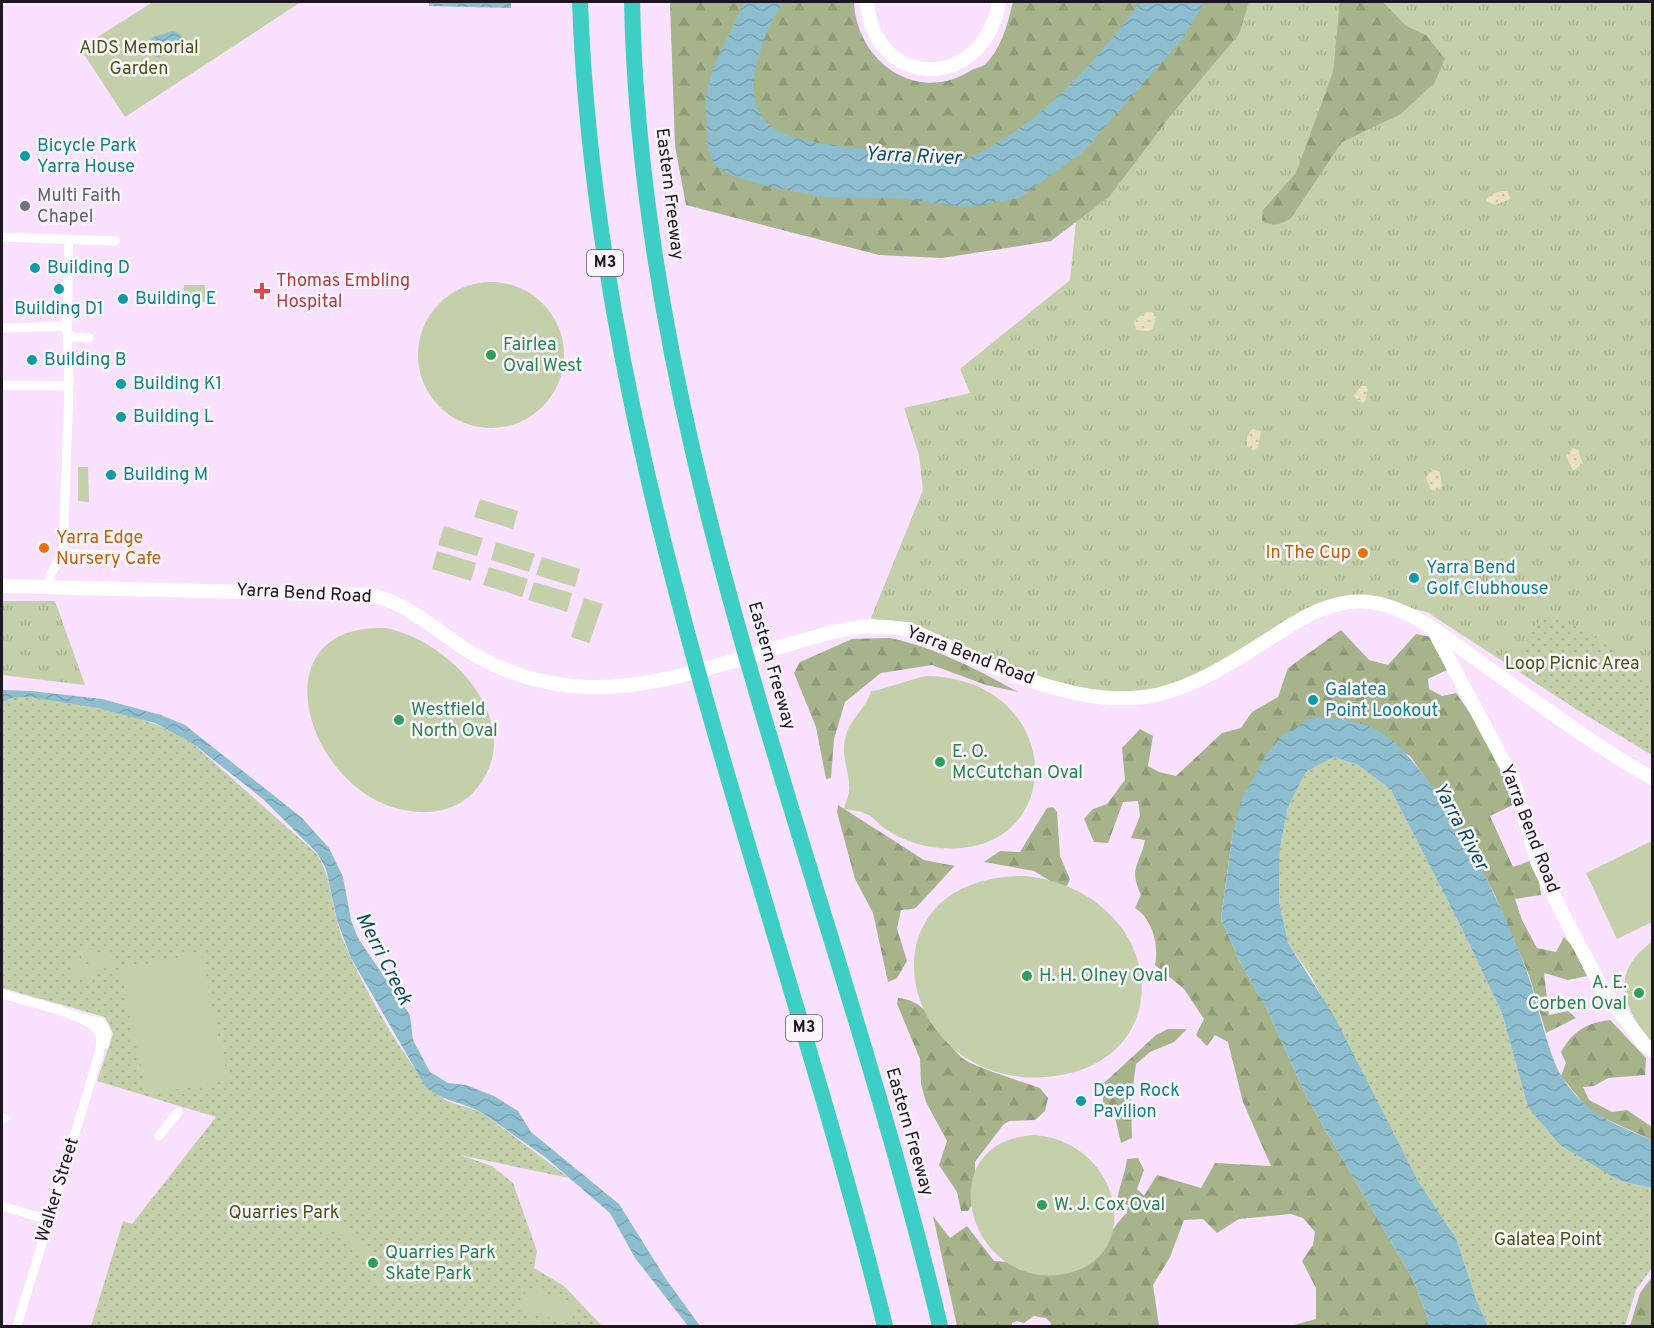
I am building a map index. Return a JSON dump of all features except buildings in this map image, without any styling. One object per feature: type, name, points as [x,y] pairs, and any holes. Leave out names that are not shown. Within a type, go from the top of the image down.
[{"type":"highway","name":"M3","points":[[580,2],[584,90],[599,223],[620,351],[657,520],[716,731],[825,1097],[885,1326]]},
{"type":"highway","name":"Eastern Freeway","points":[[632,2],[641,131],[656,253],[675,361],[705,497],[766,722],[891,1138],[940,1326]]},
{"type":"street","points":[[867,2],[874,34],[886,50],[912,66],[932,69],[962,61],[976,51],[992,28],[999,2]]},
{"type":"street","points":[[2,237],[115,241]]},
{"type":"street","points":[[49,587],[50,575],[63,553],[69,386],[67,330],[69,239]]},
{"type":"street","points":[[2,327],[67,330],[74,337],[89,338]]},
{"type":"street","points":[[2,385],[69,386]]},
{"type":"street","points":[[63,553],[135,556]]},
{"type":"street","name":"Yarra Bend Road","points":[[2,586],[370,596],[404,607],[472,653],[525,677],[556,684],[588,687],[623,687],[651,683],[862,625],[893,627],[910,630],[1065,692],[1117,698],[1159,694],[1196,682],[1309,615],[1337,604],[1354,601],[1384,605],[1434,631],[1596,744],[1653,778]]},
{"type":"street","name":"Yarra Bend Road","points":[[1434,631],[1513,779],[1538,864],[1569,926],[1603,990],[1644,1044],[1653,1050]]},
{"type":"street","name":"Walker Street","points":[[2,994],[78,1018],[96,1020],[106,1039],[99,1054],[17,1326]]},
{"type":"street","points":[[159,1136],[178,1112]]},
{"type":"street","points":[[2,1206],[49,1220]]},
{"type":"green space","name":"AIDS Memorial Garden","points":[[153,2],[301,2],[125,117],[80,48]]},
{"type":"green space","points":[[670,2],[854,2],[857,23],[865,42],[877,58],[893,71],[910,79],[929,83],[950,80],[986,64],[1000,42],[1013,2],[1249,2],[1239,34],[1171,115],[1109,197],[1051,241],[942,258],[879,255],[686,205],[675,146]]},
{"type":"green space","points":[[1204,2],[1652,2],[1652,755],[1576,709],[1427,612],[1391,604],[1337,604],[1175,689],[1096,697],[885,626],[871,618],[923,490],[919,455],[904,408],[970,393],[960,369],[1070,280],[1083,152]]},
{"type":"green space","points":[[1340,2],[1383,2],[1406,26],[1426,35],[1445,59],[1435,82],[1401,114],[1342,142],[1291,218],[1277,224],[1266,223],[1262,221],[1263,210],[1296,173],[1333,72]]},
{"type":"green space","name":"Fairlea Oval West","points":[[491,282],[505,283],[519,288],[532,294],[543,303],[552,314],[558,327],[563,341],[563,369],[558,383],[552,396],[543,407],[532,416],[519,422],[505,427],[491,428],[477,427],[463,422],[450,416],[439,407],[430,396],[424,383],[419,369],[418,355],[419,341],[424,327],[430,314],[439,303],[450,294],[463,288],[477,283]]},
{"type":"green space","points":[[184,285],[205,285],[205,302],[183,301]]},
{"type":"green space","points":[[78,467],[88,467],[89,502],[78,501]]},
{"type":"green space","points":[[480,499],[518,511],[513,529],[474,517]]},
{"type":"green space","points":[[444,526],[483,538],[477,556],[438,545]]},
{"type":"green space","points":[[496,542],[535,554],[529,572],[491,560]]},
{"type":"green space","points":[[437,551],[476,563],[471,581],[432,569]]},
{"type":"green space","points":[[542,557],[580,569],[575,587],[536,575]]},
{"type":"green space","points":[[489,567],[528,579],[522,597],[483,585]]},
{"type":"green space","points":[[534,582],[572,593],[567,612],[528,600]]},
{"type":"green space","points":[[584,598],[603,604],[589,643],[571,637]]},
{"type":"green space","points":[[2,601],[55,601],[85,685],[2,675]]},
{"type":"green space","name":"Loop Picnic Area","points":[[1543,615],[1583,629],[1636,667],[1652,684],[1652,755],[1576,709],[1504,660],[1510,654],[1516,658]]},
{"type":"green space","name":"Westfield North Oval","points":[[385,628],[410,636],[435,649],[457,667],[475,689],[488,712],[494,738],[491,763],[472,794],[461,803],[447,809],[425,812],[385,804],[352,783],[327,753],[311,719],[308,685],[318,655],[343,635]]},
{"type":"green space","points":[[1341,630],[1369,660],[1388,665],[1416,634],[1431,637],[1447,670],[1428,679],[1429,689],[1442,696],[1456,693],[1510,769],[1517,803],[1490,816],[1513,867],[1530,861],[1538,874],[1541,895],[1515,899],[1522,920],[1537,948],[1556,952],[1564,937],[1574,948],[1587,976],[1568,980],[1544,973],[1549,1015],[1568,1011],[1576,1018],[1546,1033],[1529,975],[1494,893],[1443,803],[1410,756],[1343,719],[1233,831],[1221,919],[1241,964],[1265,1005],[1308,1100],[1414,1281],[1428,1318],[1428,1326],[1291,1326],[1316,1319],[1316,1288],[1302,1261],[1313,1245],[1315,1232],[1303,1218],[1291,1214],[1239,1219],[1217,1233],[1203,1219],[1184,1220],[1170,1257],[1153,1285],[1159,1326],[1050,1326],[1051,1323],[1046,1318],[1034,1316],[1024,1323],[1017,1321],[1012,1323],[1012,1326],[957,1326],[933,1216],[950,1238],[967,1226],[994,1261],[1022,1263],[1035,1274],[1085,1261],[1102,1246],[1127,1213],[1128,1205],[1117,1201],[1127,1159],[1138,1158],[1144,1170],[1137,1189],[1144,1196],[1157,1175],[1201,1188],[1215,1163],[1271,1166],[1243,1102],[1228,1042],[1215,1035],[1207,1046],[1196,1035],[1204,1019],[1184,989],[1155,965],[1156,950],[1153,934],[1146,919],[1135,908],[1141,895],[1135,872],[1145,840],[1131,838],[1140,816],[1138,801],[1123,802],[1108,843],[1094,842],[1084,819],[1093,809],[1107,804],[1125,780],[1122,748],[1140,729],[1153,736],[1148,766],[1159,772],[1176,776],[1222,733],[1241,728],[1252,712],[1278,697],[1288,668]]},
{"type":"green space","points":[[890,638],[940,653],[1018,692],[986,685],[932,665],[881,673],[845,702],[834,739],[831,778],[826,779],[816,727],[794,673],[800,662],[852,639]]},
{"type":"green space","name":"E. O. McCutchan Oval","points":[[927,676],[973,685],[1007,706],[1027,735],[1035,767],[1030,799],[1012,826],[982,844],[939,848],[924,846],[884,828],[869,815],[844,809],[848,798],[849,779],[844,743],[851,723],[871,691]]},
{"type":"green space","name":"Quarries Park","points":[[30,697],[114,711],[174,732],[192,743],[317,854],[326,874],[342,937],[349,954],[385,1023],[428,1085],[441,1097],[484,1114],[569,1178],[460,1155],[492,1166],[513,1183],[537,1251],[534,1268],[564,1286],[602,1326],[91,1326],[123,1221],[132,1224],[216,1117],[97,1081],[113,1034],[105,1017],[2,988],[2,702],[13,698]]},
{"type":"green space","name":"Galatea Point","points":[[1334,757],[1358,765],[1391,790],[1502,1013],[1528,1107],[1619,1181],[1652,1188],[1652,1268],[1636,1290],[1625,1326],[1488,1326],[1476,1299],[1456,1238],[1418,1181],[1311,976],[1288,943],[1279,901],[1280,848],[1288,807],[1306,772]]},
{"type":"green space","points":[[838,805],[924,860],[955,866],[915,908],[901,910],[897,929],[907,961],[897,978],[888,982],[873,913],[855,879],[837,812]]},
{"type":"green space","points":[[1053,807],[1057,812],[1060,856],[1070,879],[1067,886],[1055,884],[1034,871],[984,862],[1000,851],[1020,852],[1047,808]]},
{"type":"green space","points":[[1652,841],[1652,922],[1617,939],[1586,873]]},
{"type":"green space","name":"H. H. Olney Oval","points":[[1025,876],[1073,889],[1108,913],[1131,944],[1141,978],[1138,1013],[1121,1043],[1091,1066],[1046,1077],[995,1072],[955,1050],[928,1018],[915,981],[917,942],[935,909],[971,885]]},
{"type":"green space","name":"A. E. Corben Oval","points":[[1652,942],[1652,1046],[1628,1006],[1625,979],[1629,967],[1638,954]]},
{"type":"green space","points":[[83,948],[115,958],[112,970],[80,960]]},
{"type":"green space","points":[[201,953],[228,1081],[147,1094],[120,969]]},
{"type":"green space","points":[[74,961],[97,966],[93,982],[71,976]]},
{"type":"green space","points":[[898,998],[909,1000],[927,1012],[954,1049],[967,1061],[1040,1088],[1048,1098],[1045,1111],[1035,1120],[1009,1121],[1003,1125],[975,1162],[975,1201],[968,1211],[961,1211],[957,1192],[939,1165],[947,1141],[926,1102],[921,1084],[920,1059],[897,1004]]},
{"type":"green space","points":[[1610,1020],[1646,1058],[1645,1075],[1608,1078],[1594,1086],[1583,1087],[1589,1100],[1612,1112],[1627,1110],[1652,1127],[1652,1140],[1590,1112],[1561,1076],[1566,1063],[1561,1052],[1575,1033],[1594,1023]]},
{"type":"green space","points":[[1168,1029],[1187,1029],[1174,1042],[1150,1052],[1136,1064],[1131,1101],[1132,1138],[1121,1143],[1115,1117],[1103,1103],[1103,1084],[1156,1035]]},
{"type":"green space","name":"W. J. Cox Oval","points":[[1035,1135],[1065,1143],[1088,1158],[1105,1179],[1113,1204],[1113,1228],[1105,1249],[1086,1266],[1058,1275],[1026,1272],[1001,1258],[982,1236],[972,1211],[971,1184],[981,1160],[1002,1143]]},
{"type":"green space","name":"Quarries Park Skate Park","points":[[332,1218],[400,1281],[394,1287],[382,1281],[379,1284],[373,1279],[376,1274],[352,1250],[354,1248],[330,1227],[323,1234],[320,1230]]},
{"type":"green space","points":[[1652,1277],[1652,1326],[1630,1326],[1640,1293]]},
{"type":"green space","points":[[526,1289],[577,1303],[571,1324],[520,1309]]},
{"type":"green space","points":[[535,1321],[568,1326],[495,1326]]},
{"type":"sand","points":[[1508,191],[1510,199],[1495,205],[1486,201],[1489,196]]},
{"type":"sand","points":[[1146,312],[1152,312],[1156,316],[1153,329],[1136,330],[1134,321]]},
{"type":"sand","points":[[1361,386],[1366,386],[1368,390],[1365,401],[1362,403],[1353,396]]},
{"type":"sand","points":[[1252,429],[1261,431],[1258,447],[1254,451],[1247,446],[1247,437]]},
{"type":"sand","points":[[1573,448],[1578,450],[1583,464],[1573,471],[1566,456]]},
{"type":"sand","points":[[1431,469],[1440,472],[1442,487],[1435,491],[1431,489],[1426,478]]},
{"type":"water","points":[[429,2],[511,2],[511,8],[429,6]]},
{"type":"water","name":"Yarra River","points":[[745,2],[783,2],[767,31],[756,68],[754,86],[756,103],[762,118],[775,129],[797,138],[824,144],[934,160],[956,161],[991,147],[1040,113],[1083,71],[1141,2],[1204,2],[1184,37],[1083,152],[1019,198],[966,207],[897,198],[824,197],[766,186],[730,175],[714,164],[707,146],[706,95],[715,63]]},
{"type":"water","points":[[173,31],[184,39],[159,58],[152,55],[149,43],[153,37]]},
{"type":"water","points":[[2,690],[102,699],[161,715],[185,725],[302,818],[329,848],[343,877],[351,920],[358,938],[410,1015],[413,1040],[430,1072],[448,1083],[466,1085],[494,1096],[518,1111],[531,1132],[619,1204],[666,1279],[700,1326],[688,1326],[635,1258],[610,1213],[545,1157],[484,1114],[446,1099],[425,1086],[351,958],[337,920],[326,869],[317,853],[263,799],[192,743],[155,723],[98,708],[30,697],[13,698],[2,702]]},
{"type":"water","points":[[1311,718],[1353,721],[1369,726],[1399,747],[1422,773],[1467,842],[1505,917],[1529,978],[1548,1043],[1562,1077],[1580,1100],[1601,1116],[1652,1140],[1652,1188],[1620,1181],[1560,1145],[1528,1107],[1502,1013],[1391,790],[1358,765],[1334,757],[1306,772],[1288,807],[1280,848],[1279,901],[1288,943],[1334,1016],[1418,1181],[1456,1238],[1476,1299],[1488,1326],[1428,1326],[1428,1318],[1414,1281],[1308,1100],[1265,1005],[1241,964],[1221,919],[1233,831],[1242,799],[1265,756],[1282,736]]},
{"type":"place","name":"Bicycle Park Yarra House","points":[[25,156]]},
{"type":"place","name":"Multi Faith Chapel","points":[[25,206]]},
{"type":"place","name":"Building D","points":[[35,268]]},
{"type":"place","name":"Building D1","points":[[59,289]]},
{"type":"place","name":"Thomas Embling Hospital","points":[[262,291]]},
{"type":"place","name":"Building E","points":[[123,299]]},
{"type":"place","name":"Fairlea Oval West","points":[[491,355]]},
{"type":"place","name":"Building B","points":[[32,360]]},
{"type":"place","name":"Building K1","points":[[121,384]]},
{"type":"place","name":"Building L","points":[[121,417]]},
{"type":"place","name":"Building M","points":[[111,475]]},
{"type":"place","name":"Yarra Edge Nursery Cafe","points":[[44,548]]},
{"type":"place","name":"In The Cup","points":[[1363,553]]},
{"type":"place","name":"Yarra Bend Golf Clubhouse","points":[[1414,578]]},
{"type":"place","name":"Galatea Point Lookout","points":[[1313,700]]},
{"type":"place","name":"Westfield North Oval","points":[[399,720]]},
{"type":"place","name":"E. O. McCutchan Oval","points":[[940,762]]},
{"type":"place","name":"H. H. Olney Oval","points":[[1027,976]]},
{"type":"place","name":"A. E. Corben Oval","points":[[1639,993]]},
{"type":"place","name":"Deep Rock Pavilion","points":[[1081,1101]]},
{"type":"place","name":"W. J. Cox Oval","points":[[1042,1205]]},
{"type":"place","name":"Quarries Park Skate Park","points":[[373,1263]]},
{"type":"water label","name":"Merri Creek","points":[[383,959]]}]
